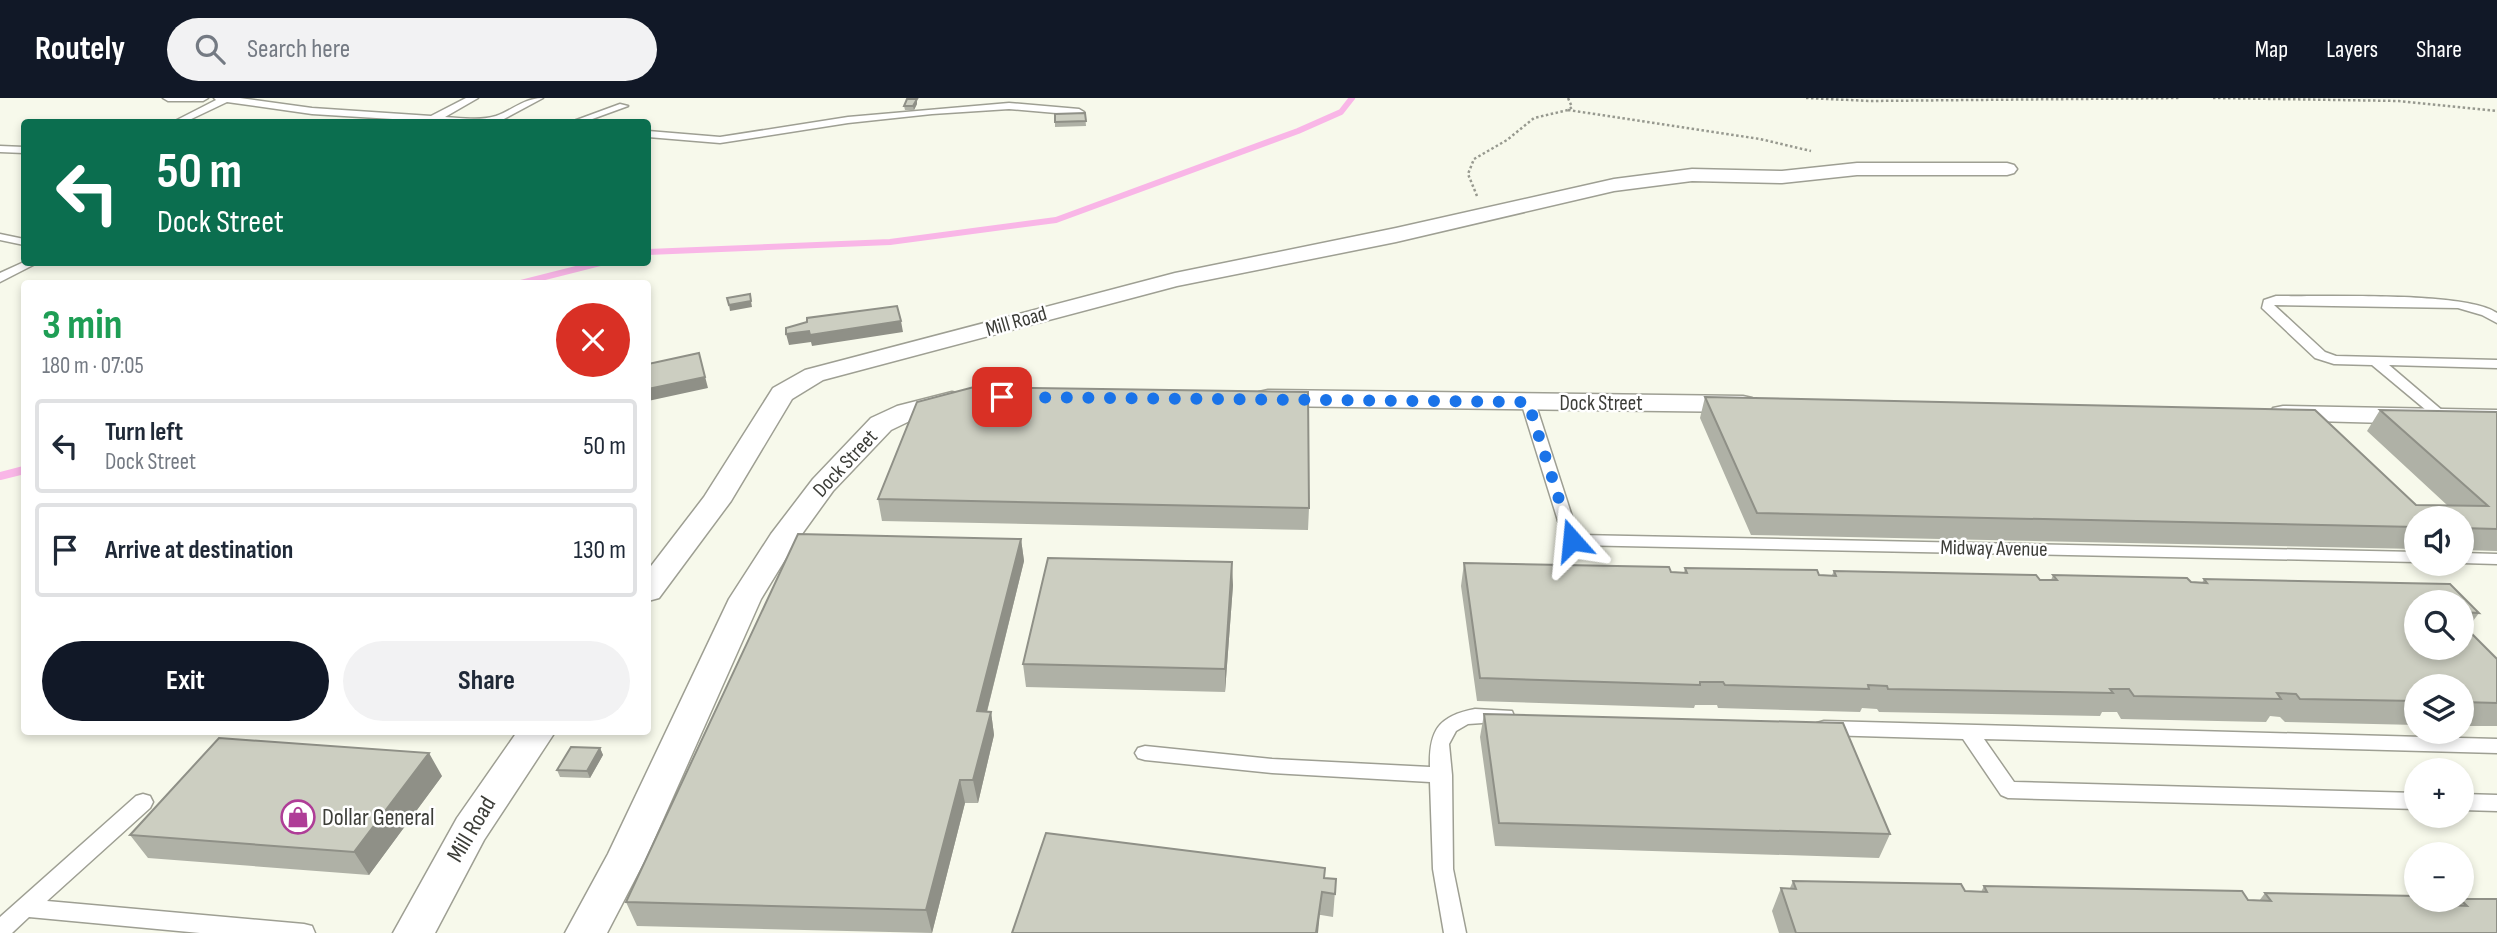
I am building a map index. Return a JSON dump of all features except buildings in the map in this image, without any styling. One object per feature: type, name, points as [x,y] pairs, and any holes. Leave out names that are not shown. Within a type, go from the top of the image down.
[{"type":"street","name":"Mill Road","points":[[651,587],[716,501],[782,394],[803,379],[1096,299],[1489,214],[1571,193],[1692,174],[1782,177],[1857,169],[2007,169]]},
{"type":"street","name":"Dock Street","points":[[586,933],[625,860],[745,599],[805,507],[879,425],[900,414],[976,397]]},
{"type":"street","name":"Dock Street","points":[[1247,398],[1773,405]]},
{"type":"street","points":[[2256,414],[2497,418]]},
{"type":"street","name":"Mill Road","points":[[414,933],[450,862],[502,778],[535,735]]},
{"type":"lane","points":[[168,98],[203,98]]},
{"type":"lane","points":[[184,119],[223,99],[312,111],[433,119],[473,98]]},
{"type":"lane","points":[[495,119],[538,98]]},
{"type":"lane","points":[[585,119],[623,106]]},
{"type":"lane","points":[[651,134],[720,140],[932,111],[1009,106],[1079,112]]},
{"type":"lane","points":[[0,149],[21,150]]},
{"type":"lane","points":[[0,237],[21,241]]},
{"type":"lane","points":[[0,278],[25,266]]},
{"type":"lane","points":[[2497,319],[2480,309],[2459,304],[2276,300],[2268,303],[2268,308],[2320,355],[2347,362],[2497,364]]},
{"type":"lane","points":[[2377,362],[2443,417]]},
{"type":"lane","name":"Midway Avenue","points":[[1528,402],[1572,540],[2404,557]]},
{"type":"lane","points":[[2474,558],[2497,559]]},
{"type":"lane","points":[[1455,933],[1443,869],[1439,744],[1442,733],[1453,722],[1472,715],[1527,717]]},
{"type":"lane","points":[[1799,727],[2497,746]]},
{"type":"lane","points":[[1969,732],[2008,790],[2404,801]]},
{"type":"lane","points":[[1145,753],[1272,766],[1442,775]]},
{"type":"lane","points":[[0,930],[143,802]]},
{"type":"lane","points":[[2474,802],[2497,803]]},
{"type":"lane","points":[[25,908],[304,933]]},
{"type":"path","points":[[1568,98],[1572,107],[1568,110]]},
{"type":"path","points":[[1806,98],[1871,102],[2180,98]]},
{"type":"path","points":[[2213,98],[2399,101],[2497,111]]},
{"type":"path","points":[[1489,214],[1476,195],[1468,174],[1474,159],[1507,141],[1534,118],[1568,110],[1760,139],[1815,152],[1857,169]]},
{"type":"waterway","points":[[651,252],[890,242],[1056,220],[1298,131],[1341,112],[1352,98]]},
{"type":"waterway","points":[[533,280],[588,266]]},
{"type":"waterway","points":[[0,476],[21,471]]},
{"type":"place","name":"Dollar General","points":[[298,817]]},
{"type":"route","points":[[1002,397],[1528,402],[1572,540]]}]
